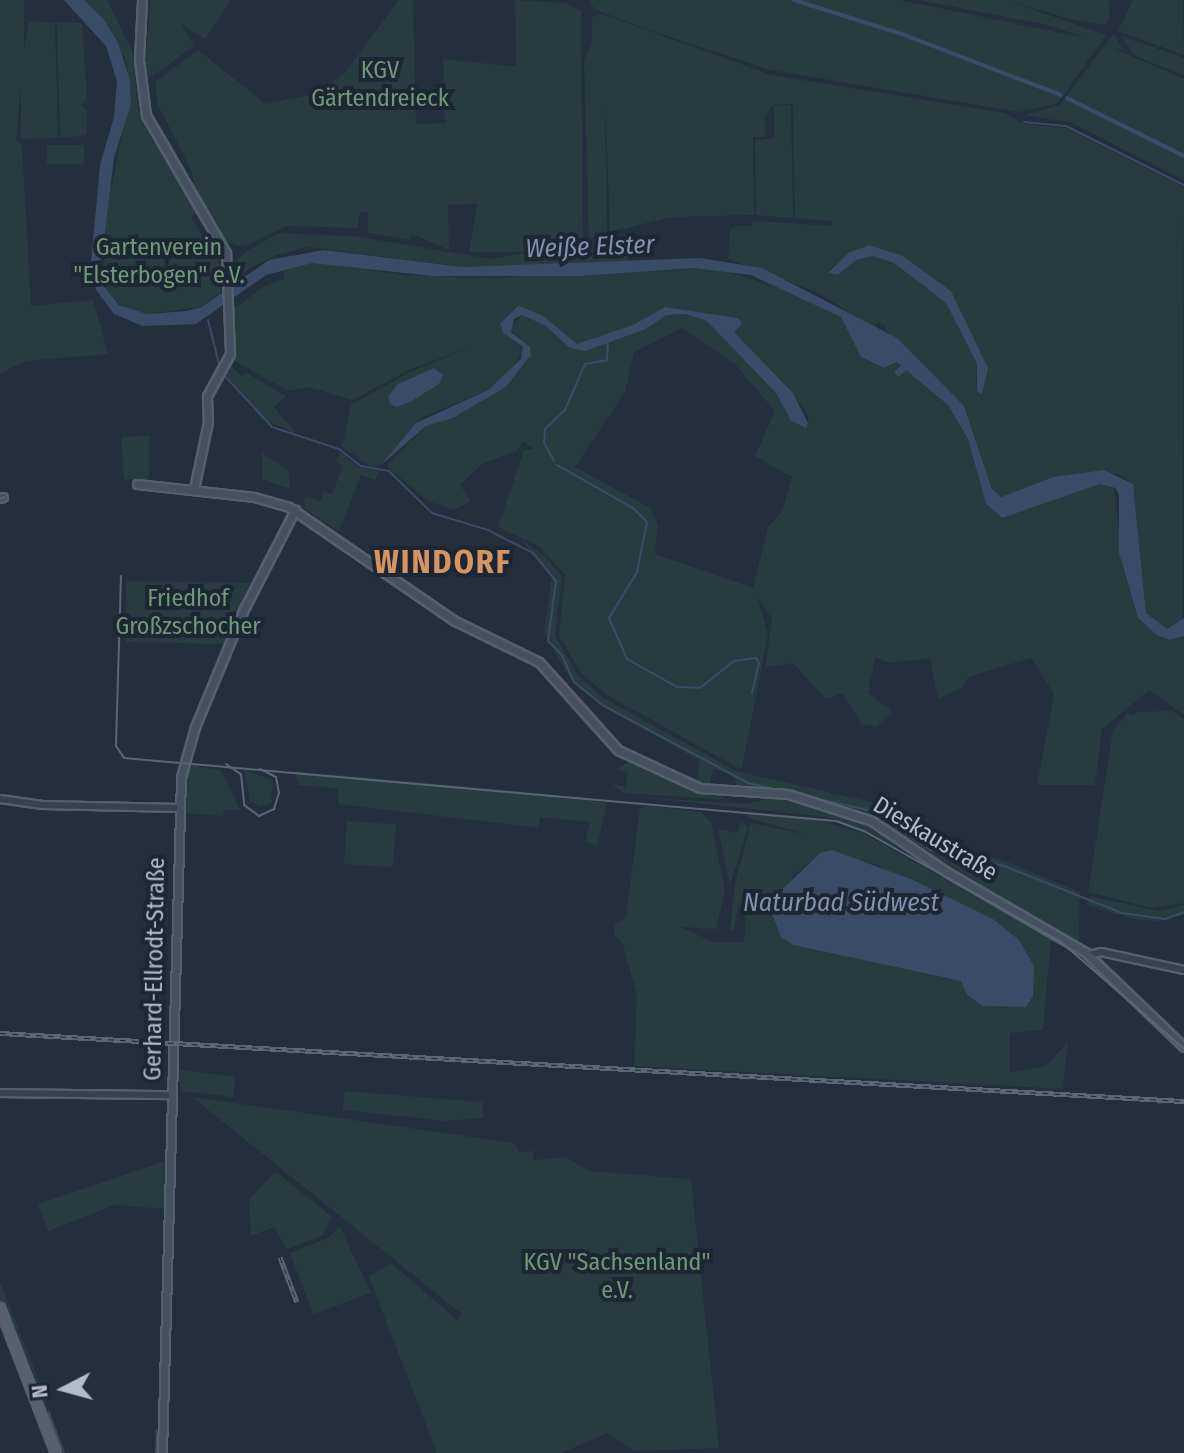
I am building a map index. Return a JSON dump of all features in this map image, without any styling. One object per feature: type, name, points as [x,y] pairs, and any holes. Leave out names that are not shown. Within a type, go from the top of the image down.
[{"type":"main road","points":[[142,0],[143,107],[171,163],[224,244],[228,306],[227,367],[207,396],[208,422],[194,489]]},
{"type":"main road","name":"Dieskaustraße","points":[[137,484],[254,497],[295,510],[455,621],[539,662],[618,750],[708,790],[778,792],[862,816],[1089,955],[1184,1047]]},
{"type":"main road","name":"Gerhard-Ellrodt-Straße","points":[[162,1453],[179,808],[183,767],[195,727],[257,579],[295,510]]},
{"type":"main road","points":[[0,1308],[56,1453]]},
{"type":"street","points":[[0,799],[43,805],[179,808]]},
{"type":"street","points":[[1089,955],[1101,952],[1184,970]]},
{"type":"street","points":[[0,1093],[172,1095]]},
{"type":"green space","points":[[0,0],[24,0],[24,49],[29,21],[55,23],[58,138],[21,139],[21,87],[16,140],[22,146],[31,306],[93,300],[108,354],[25,361],[0,374]]},
{"type":"green space","name":"Gartenverein \"Elsterbogen\" e.V.","points":[[84,0],[107,0],[133,53],[138,109],[198,210],[191,217],[212,252],[219,251],[221,292],[202,307],[147,314],[119,304],[103,285],[105,219],[131,92],[125,59],[103,18]]},
{"type":"green space","points":[[150,0],[231,0],[205,39],[181,24],[194,46],[144,82]]},
{"type":"green space","name":"KGV Gärtendreieck","points":[[399,0],[413,0],[416,124],[445,123],[443,59],[516,67],[515,0],[565,3],[581,11],[583,239],[525,252],[469,252],[477,204],[448,205],[449,250],[417,236],[410,235],[409,240],[368,233],[368,212],[360,212],[357,228],[286,226],[243,247],[227,242],[195,191],[192,172],[158,105],[155,82],[198,50],[266,104],[318,93],[345,73]]},
{"type":"green space","points":[[590,0],[899,0],[1087,38],[1048,25],[919,0],[1109,0],[1110,17],[1105,25],[1074,20],[1008,1],[1106,35],[1058,103],[1020,112],[771,70],[594,9]]},
{"type":"green space","points":[[1133,0],[1183,0],[1184,55],[1118,31]]},
{"type":"green space","points":[[602,14],[771,75],[1005,113],[1023,124],[1066,128],[1184,187],[1182,624],[1167,629],[1146,613],[1133,484],[1119,474],[1090,473],[1053,477],[1001,497],[992,489],[964,406],[885,329],[887,326],[878,322],[873,328],[817,292],[728,259],[730,230],[738,226],[751,226],[754,221],[832,226],[831,221],[795,218],[793,104],[773,105],[765,116],[765,137],[753,137],[754,215],[671,217],[610,232],[605,95],[607,232],[589,239],[584,60],[592,44],[592,17]],"holes":[[[865,246],[903,256],[951,291],[988,368],[976,386],[977,364],[946,303],[932,291],[894,263],[873,256],[856,260],[838,274],[828,270]]]},
{"type":"green space","points":[[57,22],[82,23],[87,99],[80,105],[87,111],[87,134],[82,136],[60,138]]},
{"type":"green space","points":[[1114,33],[1123,50],[1113,48],[1184,79],[1184,180],[1072,123],[1025,115],[1060,105]]},
{"type":"green space","points":[[1121,36],[1184,58],[1184,75],[1135,56]]},
{"type":"green space","points":[[791,105],[793,218],[756,215],[755,140],[774,138],[774,106]]},
{"type":"green space","points":[[47,145],[84,145],[84,164],[47,164]]},
{"type":"green space","points":[[279,233],[353,236],[491,259],[628,234],[628,262],[463,267],[309,247],[276,255],[229,280],[230,269],[245,252]]},
{"type":"green space","points":[[315,262],[404,275],[482,278],[716,268],[801,295],[846,320],[861,357],[888,368],[895,362],[948,405],[968,439],[986,504],[1002,518],[1100,484],[1114,488],[1124,573],[1138,618],[1170,640],[1184,636],[1184,715],[1149,690],[1102,729],[1095,785],[1037,785],[1054,694],[1031,658],[968,677],[963,687],[938,699],[930,658],[889,663],[875,657],[868,693],[892,711],[876,727],[862,724],[842,693],[826,699],[793,663],[765,667],[772,619],[757,596],[768,634],[742,768],[738,768],[607,695],[582,674],[559,636],[565,575],[539,546],[498,527],[524,450],[534,449],[523,441],[517,451],[483,463],[460,485],[471,501],[454,510],[428,501],[386,466],[426,426],[453,418],[506,387],[527,362],[527,345],[510,328],[522,315],[544,325],[570,348],[606,343],[666,315],[686,314],[708,321],[776,393],[791,421],[806,428],[809,418],[793,393],[734,332],[738,318],[665,307],[633,325],[577,344],[542,315],[515,307],[500,323],[503,333],[524,350],[511,371],[488,390],[421,418],[381,465],[370,466],[342,447],[351,405],[410,372],[480,343],[409,370],[352,400],[309,387],[288,391],[234,360],[233,310],[263,287],[284,279],[283,268]],"holes":[[[682,328],[734,363],[775,411],[755,456],[792,477],[782,511],[768,527],[753,588],[655,554],[658,525],[650,508],[575,467],[625,392],[634,352]],[[434,368],[439,384],[422,392],[388,396],[398,384]]]},
{"type":"green space","points":[[232,366],[241,376],[247,373],[286,396],[274,407],[296,433],[262,419],[227,375]]},
{"type":"green space","points":[[149,436],[149,480],[124,479],[121,437]]},
{"type":"green space","points":[[340,452],[358,467],[379,471],[375,480],[361,475],[339,532],[305,509],[304,502],[306,496],[320,501],[324,492],[332,494],[343,466],[336,462]]},
{"type":"green space","points":[[262,453],[289,471],[290,489],[262,479]]},
{"type":"green space","points":[[520,539],[546,557],[562,577],[555,635],[579,677],[605,699],[736,771],[880,804],[941,847],[1005,861],[1080,892],[1079,944],[874,819],[800,793],[737,785],[734,777],[714,768],[708,787],[696,782],[700,761],[599,704],[571,680],[544,633],[552,575]]},
{"type":"green space","name":"Friedhof Großzschocher","points":[[126,581],[250,583],[225,644],[126,642]]},
{"type":"green space","points":[[1172,711],[1184,719],[1184,903],[1151,908],[1088,892],[1113,730],[1128,713],[1133,717],[1137,712]]},
{"type":"green space","points":[[632,760],[697,790],[731,800],[623,793],[612,784],[625,787],[628,772],[615,770]]},
{"type":"green space","points":[[189,765],[221,770],[240,810],[224,810],[223,816],[184,813]]},
{"type":"green space","points":[[244,770],[273,780],[271,803],[260,807],[250,801]]},
{"type":"green space","points":[[294,771],[538,793],[607,803],[597,846],[585,841],[590,822],[540,817],[539,828],[339,804],[337,788],[299,785]]},
{"type":"green space","points":[[639,797],[745,804],[771,798],[794,802],[863,823],[904,852],[828,817]]},
{"type":"green space","points":[[649,806],[701,812],[711,822],[725,891],[716,929],[681,927],[713,942],[744,942],[746,908],[738,906],[734,931],[730,929],[735,884],[751,823],[808,835],[749,818],[744,811],[808,817],[865,834],[1051,939],[1043,1030],[1010,1033],[1010,1072],[1045,1067],[1068,1042],[1063,1089],[634,1066],[637,995],[623,945],[614,934],[615,925],[626,917],[640,808]],"holes":[[[820,853],[878,865],[899,878],[983,1006],[967,995],[961,981],[793,945],[792,877]]]},
{"type":"green space","points":[[347,821],[396,824],[393,867],[344,864]]},
{"type":"green space","points":[[741,821],[748,828],[730,885],[718,829],[737,833]]},
{"type":"green space","points":[[1090,896],[1158,911],[1184,905],[1184,915],[1156,921],[1133,919],[1086,905]]},
{"type":"green space","points":[[178,1070],[235,1078],[233,1097],[181,1091]]},
{"type":"green space","points":[[345,1091],[482,1102],[483,1118],[446,1121],[342,1110]]},
{"type":"green space","name":"KGV \"Sachsenland\" e.V.","points":[[192,1097],[514,1143],[520,1152],[533,1151],[534,1160],[566,1157],[589,1171],[691,1179],[719,1448],[634,1451],[608,1433],[561,1453],[437,1453],[369,1277],[391,1263],[457,1320],[462,1314]]},
{"type":"green space","points":[[166,1161],[165,1209],[115,1205],[48,1231],[38,1204]]},
{"type":"green space","points":[[275,1171],[332,1217],[323,1235],[287,1249],[274,1227],[251,1236],[249,1200]]},
{"type":"green space","points":[[340,1227],[371,1293],[313,1314],[290,1253],[328,1238]]},
{"type":"green space","points":[[0,1282],[65,1453],[59,1453],[0,1301]]},
{"type":"water","points":[[64,0],[84,0],[103,18],[118,43],[130,80],[131,104],[114,158],[101,265],[103,285],[119,305],[147,314],[202,307],[269,260],[324,250],[463,267],[700,258],[762,268],[897,338],[964,406],[992,489],[1001,497],[1053,477],[1104,470],[1133,484],[1146,613],[1167,629],[1184,618],[1184,636],[1170,640],[1157,635],[1138,618],[1119,553],[1119,494],[1115,488],[1100,484],[1002,518],[986,504],[968,439],[948,405],[896,362],[885,368],[861,357],[841,317],[751,275],[695,268],[578,276],[432,276],[312,263],[266,275],[196,324],[143,326],[114,314],[96,290],[91,262],[100,165],[114,117],[117,81],[106,46]]},
{"type":"water","points":[[869,245],[903,256],[951,291],[988,368],[982,394],[977,391],[977,364],[946,303],[932,292],[894,263],[873,256],[856,260],[838,275],[828,273],[848,253]]},
{"type":"water","points":[[518,306],[542,315],[577,344],[633,325],[665,307],[738,318],[742,324],[734,332],[793,393],[808,423],[806,428],[791,421],[776,393],[707,321],[686,314],[666,315],[646,329],[585,351],[570,348],[544,325],[522,315],[514,319],[511,332],[530,347],[531,355],[506,387],[453,418],[426,426],[381,465],[416,423],[488,390],[521,359],[523,347],[503,333],[500,323]]},
{"type":"water","points":[[434,368],[443,375],[439,384],[410,402],[397,407],[390,404],[388,396],[398,384]]},
{"type":"water","name":"Naturbad Südwest","points":[[832,850],[913,880],[993,919],[1019,940],[1034,966],[1033,996],[1026,1007],[983,1006],[967,995],[961,981],[793,945],[781,937],[768,903],[820,853]]},
{"type":"waterway","points":[[794,0],[902,34],[1061,95]]},
{"type":"waterway","points":[[1067,98],[1184,156]]},
{"type":"waterway","points":[[1024,122],[1066,126],[1184,185]]},
{"type":"waterway","points":[[208,320],[220,368]]},
{"type":"waterway","points":[[554,461],[544,443],[545,429],[565,410],[585,364],[607,360],[608,342]]},
{"type":"waterway","points":[[898,372],[909,362]]},
{"type":"waterway","points":[[223,374],[272,427],[339,449],[361,466],[389,471],[432,513],[488,530],[533,553],[556,581],[548,641],[562,655],[574,682],[604,706],[748,783],[872,811],[930,850],[1004,866],[1122,913],[1165,919],[1184,912]]},
{"type":"waterway","points":[[557,465],[633,508],[647,522],[637,572],[609,618],[627,659],[677,687],[700,688],[734,661],[756,658],[759,663],[752,693]]},
{"type":"waterway","points":[[49,1413],[64,1453]]},
{"type":"waterway","points":[[156,1453],[157,1430]]},
{"type":"tram line","points":[[0,499],[5,497]]},
{"type":"tram line","points":[[121,576],[116,746],[124,758],[836,821],[864,831],[1061,942],[1184,1049]]},
{"type":"tram line","points":[[226,764],[241,774],[244,805],[259,816],[274,809],[279,793],[276,777],[260,769]]},
{"type":"railway","points":[[0,1033],[1184,1101]]},
{"type":"railway","points":[[280,1257],[297,1302]]},
{"type":"district","name":"WINDORF","points":[[443,562]]},
{"type":"water label","name":"Weiße Elster","points":[[590,247]]}]
